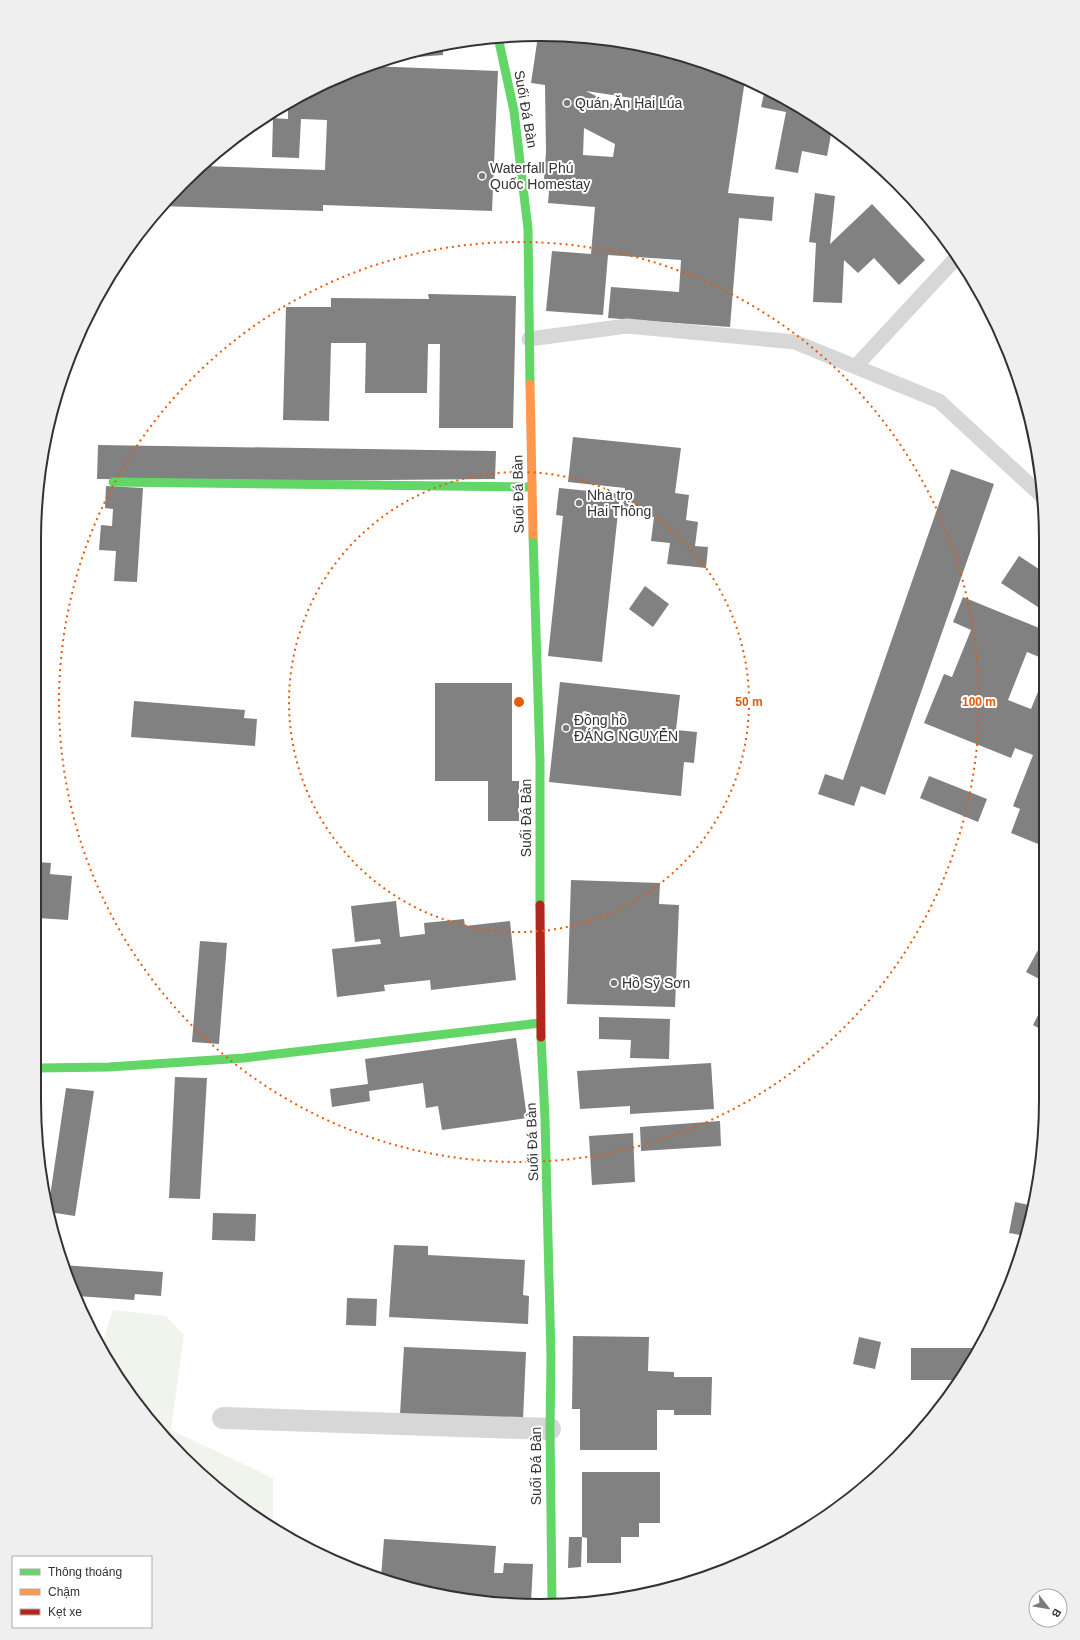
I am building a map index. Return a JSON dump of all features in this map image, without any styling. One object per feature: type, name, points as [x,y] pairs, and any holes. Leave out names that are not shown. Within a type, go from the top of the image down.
[{"type":"street","name":"Suối Đá Bàn","points":[[499,43],[514,111],[528,229],[532,487],[540,761],[540,1023],[546,1135],[551,1357],[550,1429],[552,1599]]},
{"type":"street","points":[[113,482],[532,487]]},
{"type":"street","points":[[41,1068],[109,1067],[244,1058],[540,1023]]},
{"type":"street","points":[[223,1418],[550,1429]]},
{"type":"lane","points":[[856,366],[953,261]]},
{"type":"lane","points":[[529,339],[627,326],[795,342],[856,366],[938,402],[1036,490]]},
{"type":"shaded area","points":[[113,1310],[166,1316],[184,1335],[171,1430],[273,1478],[273,1521],[236,1496],[187,1453],[144,1404],[125,1377],[103,1341]]},
{"type":"building","points":[[537,41],[605,45],[637,51],[700,67],[744,85],[728,193],[774,197],[772,221],[739,218],[730,327],[608,318],[611,287],[679,292],[681,260],[608,255],[603,315],[546,311],[552,251],[591,254],[595,207],[548,203],[550,180],[544,179],[546,152],[545,85],[531,83]],"holes":[[[586,91],[632,98],[628,112]],[[584,128],[615,144],[613,157],[583,155]]]},
{"type":"building","points":[[443,51],[443,55],[415,57]]},
{"type":"building","points":[[382,66],[498,71],[492,211],[323,205],[323,211],[169,206],[187,187],[210,166],[325,170],[327,120],[301,119],[299,158],[272,157],[273,119],[288,119],[288,110],[319,92]]},
{"type":"building","points":[[764,94],[790,108],[831,135],[827,156],[802,151],[798,173],[775,169],[786,112],[761,107]]},
{"type":"building","points":[[815,193],[835,196],[830,244],[872,204],[925,260],[899,285],[874,258],[858,273],[844,260],[842,303],[813,302],[816,243],[809,242]]},
{"type":"building","points":[[428,294],[516,296],[513,428],[439,428],[440,344],[428,344],[427,393],[365,393],[366,343],[331,343],[329,421],[283,420],[286,307],[331,307],[331,298],[429,299]]},
{"type":"building","points":[[573,437],[681,448],[675,493],[689,495],[686,520],[698,522],[695,546],[708,547],[706,568],[667,564],[670,543],[651,541],[654,517],[622,514],[625,488],[568,482]]},
{"type":"building","points":[[98,445],[496,451],[495,479],[273,481],[97,479]]},
{"type":"building","points":[[951,469],[994,484],[885,795],[861,786],[854,806],[818,794],[825,774],[843,780]]},
{"type":"building","points":[[106,486],[143,488],[137,582],[114,581],[116,551],[99,550],[101,525],[112,526],[113,509],[105,508]]},
{"type":"building","points":[[559,488],[620,494],[602,662],[548,656],[563,516],[556,515]]},
{"type":"building","points":[[1019,556],[1039,569],[1039,608],[1001,583]]},
{"type":"building","points":[[645,586],[669,604],[653,627],[629,609]]},
{"type":"building","points":[[963,597],[1039,628],[1039,657],[1027,652],[1008,700],[1031,709],[1039,689],[1039,844],[1011,833],[1020,809],[1013,806],[1033,755],[1015,748],[1011,758],[924,723],[944,674],[952,677],[971,630],[953,622]]},
{"type":"building","points":[[560,682],[680,695],[676,730],[697,732],[694,763],[684,762],[681,796],[549,782]]},
{"type":"building","points":[[435,683],[512,683],[512,781],[519,781],[519,821],[488,821],[488,781],[435,781]]},
{"type":"building","points":[[134,701],[245,710],[244,718],[257,719],[255,746],[131,737]]},
{"type":"building","points":[[929,776],[987,799],[978,822],[920,798]]},
{"type":"building","points":[[41,862],[51,863],[50,874],[72,876],[68,920],[41,918]]},
{"type":"building","points":[[571,880],[660,883],[659,904],[679,905],[675,1007],[567,1004]]},
{"type":"building","points":[[396,901],[400,937],[425,934],[424,923],[464,919],[465,926],[510,921],[516,980],[431,990],[430,980],[384,985],[385,991],[337,997],[332,949],[381,944],[380,939],[355,942],[351,906]]},
{"type":"building","points":[[200,941],[227,943],[219,1044],[192,1042]]},
{"type":"building","points":[[1039,948],[1039,979],[1026,972]]},
{"type":"building","points":[[1039,1013],[1039,1028],[1033,1025]]},
{"type":"building","points":[[599,1017],[670,1019],[669,1059],[630,1058],[631,1040],[599,1039]]},
{"type":"building","points":[[516,1038],[527,1118],[442,1130],[438,1106],[426,1108],[423,1083],[369,1091],[370,1101],[332,1107],[330,1089],[368,1084],[365,1059]]},
{"type":"building","points":[[711,1063],[714,1109],[630,1114],[630,1106],[580,1109],[577,1071]]},
{"type":"building","points":[[175,1077],[207,1078],[200,1199],[169,1198]]},
{"type":"building","points":[[66,1088],[94,1091],[75,1216],[54,1213],[50,1194]]},
{"type":"building","points":[[720,1121],[721,1146],[641,1151],[640,1127]]},
{"type":"building","points":[[633,1133],[635,1182],[592,1185],[589,1136]]},
{"type":"building","points":[[1015,1202],[1027,1205],[1020,1235],[1009,1233]]},
{"type":"building","points":[[213,1213],[256,1214],[255,1241],[212,1240]]},
{"type":"building","points":[[394,1245],[428,1246],[428,1255],[525,1260],[523,1295],[529,1296],[528,1324],[389,1317]]},
{"type":"building","points":[[69,1265],[163,1272],[161,1296],[135,1294],[134,1300],[81,1296]]},
{"type":"building","points":[[347,1298],[377,1299],[376,1326],[346,1325]]},
{"type":"building","points":[[573,1336],[649,1337],[648,1371],[674,1372],[674,1377],[712,1377],[711,1415],[674,1415],[674,1410],[657,1410],[657,1450],[580,1450],[580,1409],[572,1409]]},
{"type":"building","points":[[859,1337],[881,1342],[875,1369],[853,1364]]},
{"type":"building","points":[[404,1347],[526,1352],[523,1420],[400,1414]]},
{"type":"building","points":[[911,1348],[973,1348],[953,1380],[911,1380]]},
{"type":"building","points":[[582,1472],[660,1472],[660,1523],[639,1523],[639,1537],[621,1537],[621,1563],[587,1563],[587,1538],[582,1537]]},
{"type":"building","points":[[569,1537],[582,1537],[581,1567],[568,1568]]},
{"type":"building","points":[[384,1539],[496,1546],[494,1573],[503,1573],[504,1563],[533,1564],[531,1599],[475,1595],[411,1582],[381,1573]]},
{"type":"traffic: fast","points":[[499,43],[514,111],[528,229],[530,384]]},
{"type":"traffic: fast","points":[[113,482],[532,487]]},
{"type":"traffic: fast","points":[[533,535],[540,761],[540,905]]},
{"type":"traffic: fast","points":[[41,1068],[109,1067],[244,1058],[540,1023]]},
{"type":"traffic: fast","points":[[541,1037],[545,1119],[551,1357],[550,1429],[552,1599]]},
{"type":"traffic: slow","points":[[530,384],[533,535]]},
{"type":"traffic: jam","points":[[540,905],[541,1037]]},
{"type":"place","name":"Quán Ăn Hai Lúa","points":[[567,103]]},
{"type":"place","name":"Waterfall Phú Quốc Homestay","points":[[482,176]]},
{"type":"place","name":"Nhà trọ Hai Thông","points":[[579,503]]},
{"type":"place","name":"Đồng hồ ĐÁNG NGUYỄN","points":[[566,728]]},
{"type":"place","name":"Hồ Sỹ Sơn","points":[[614,983]]}]
